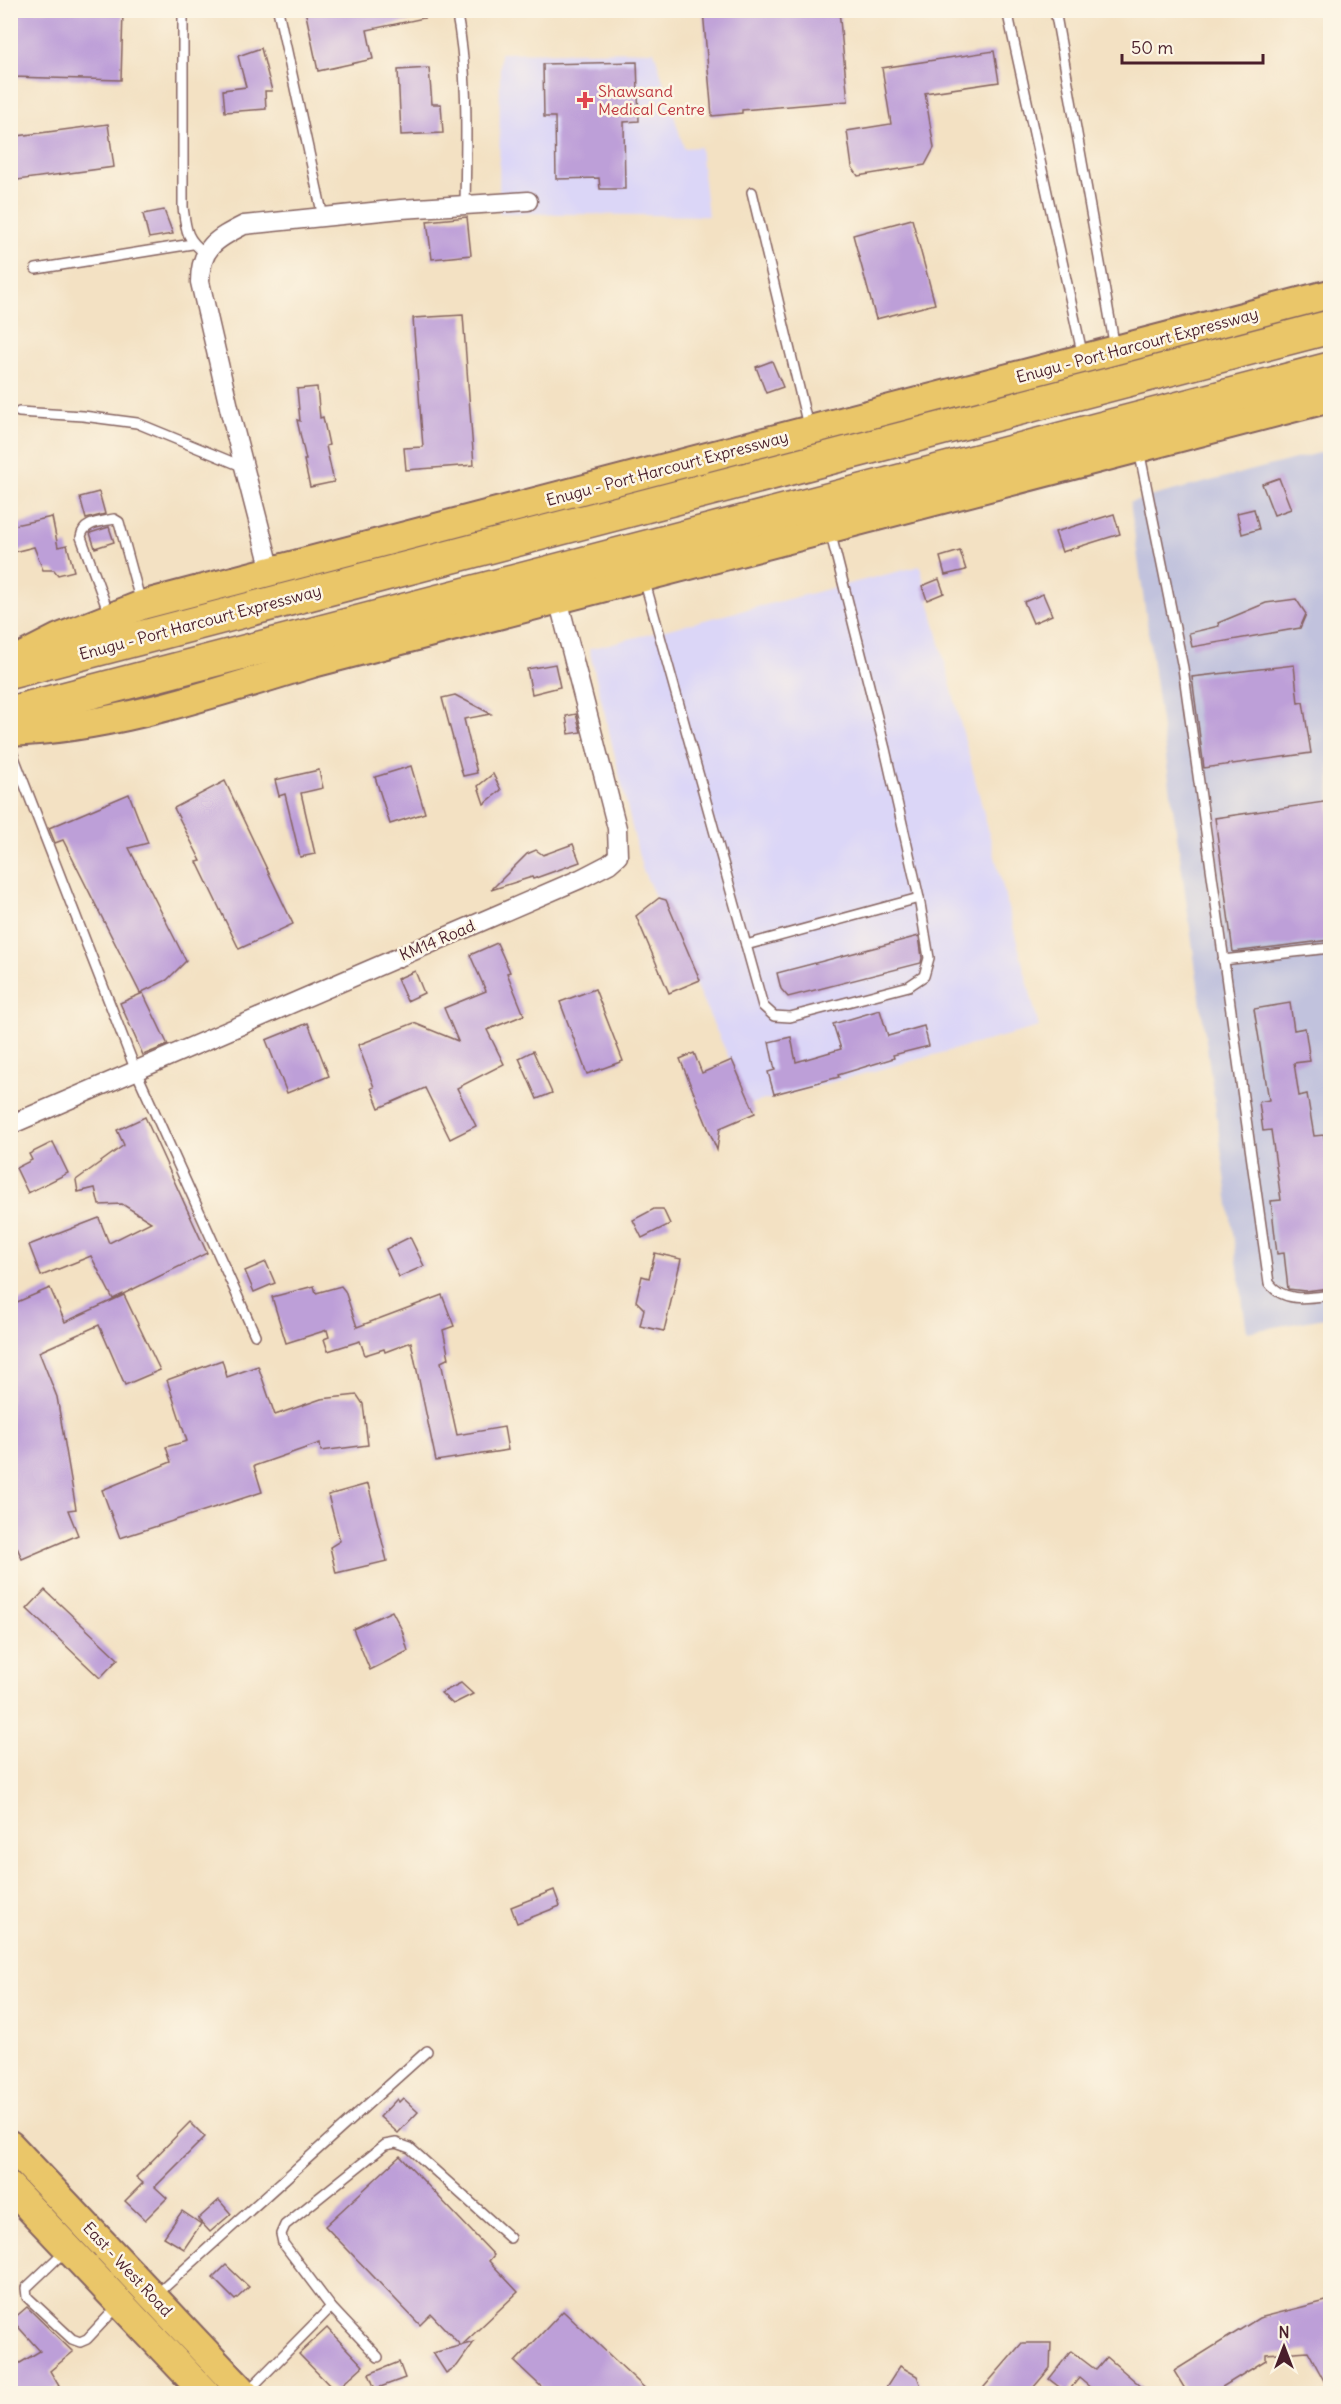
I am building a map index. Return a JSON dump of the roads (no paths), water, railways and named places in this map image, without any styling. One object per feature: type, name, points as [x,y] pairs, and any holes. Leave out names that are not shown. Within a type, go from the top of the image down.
[{"type":"highway","name":"Enugu - Port Harcourt Expressway","points":[[10,672],[1330,327]]},
{"type":"highway","points":[[10,713],[1330,369]]},
{"type":"main road","name":"Enugu - Port Harcourt Expressway","points":[[10,663],[109,616],[142,605],[1330,294]]},
{"type":"main road","points":[[10,732],[52,730],[117,719],[185,702],[313,663],[1330,398]]},
{"type":"main road","name":"East - West Road","points":[[10,2145],[245,2394]]},
{"type":"main road","name":"East - West Road","points":[[17,2197],[69,2247],[206,2394]]},
{"type":"street","points":[[271,571],[200,282],[198,249],[244,225],[528,201]]},
{"type":"street","name":"KM14 Road","points":[[10,1125],[579,879],[609,864],[618,856],[617,828],[558,599]]},
{"type":"lane","points":[[278,10],[323,217]]},
{"type":"lane","points":[[456,10],[461,35],[467,122],[465,205]]},
{"type":"lane","points":[[1006,10],[1084,359]]},
{"type":"lane","points":[[1055,10],[1115,351]]},
{"type":"lane","points":[[36,269],[198,249],[185,225],[183,207],[183,15]]},
{"type":"lane","points":[[752,192],[809,430]]},
{"type":"lane","points":[[19,412],[84,416],[137,423],[244,467]]},
{"type":"lane","points":[[1139,448],[1183,668],[1269,1283],[1284,1296],[1304,1299],[1330,1295]]},
{"type":"lane","points":[[109,616],[81,537],[86,525],[114,519],[119,522],[142,605]]},
{"type":"lane","points":[[644,577],[763,1006],[774,1016],[789,1017],[909,986],[924,976],[929,957],[919,898],[885,749],[829,529]]},
{"type":"lane","points":[[10,747],[136,1071],[255,1335]]},
{"type":"lane","points":[[746,945],[919,898]]},
{"type":"lane","points":[[1223,960],[1330,948]]},
{"type":"lane","points":[[154,2297],[427,2051]]},
{"type":"lane","points":[[378,2357],[332,2307],[283,2243],[281,2234],[285,2225],[385,2145],[396,2143],[410,2148],[510,2238]]},
{"type":"lane","points":[[69,2247],[30,2281],[26,2288],[27,2297],[72,2339],[80,2342],[87,2338],[121,2303]]},
{"type":"lane","points":[[245,2394],[332,2307]]},
{"type":"place","name":"Shawsand Medical Centre","points":[[585,100]]}]
